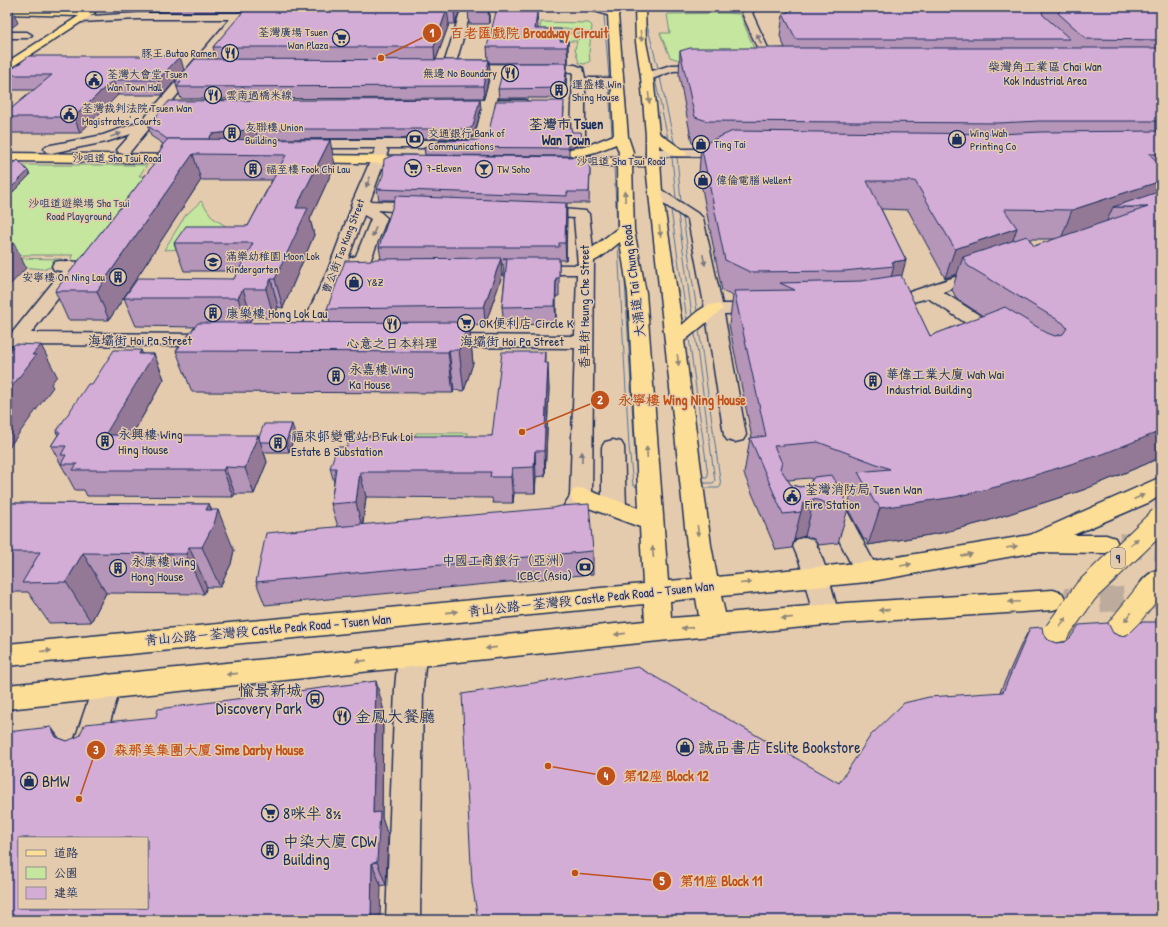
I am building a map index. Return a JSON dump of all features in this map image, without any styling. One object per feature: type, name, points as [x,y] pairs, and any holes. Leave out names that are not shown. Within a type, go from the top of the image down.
[{"type":"main road","points":[[640,8],[640,27],[653,135],[655,192],[675,339],[699,545],[714,626]]},
{"type":"main road","name":"大涌道 Tai Chung Road","points":[[613,10],[621,137],[625,157],[626,230],[637,293],[650,521],[659,630]]},
{"type":"main road","points":[[7,11],[90,13]]},
{"type":"main road","points":[[7,18],[46,21],[70,13]]},
{"type":"main road","points":[[30,33],[15,46],[26,44],[70,13]]},
{"type":"main road","points":[[7,67],[90,13]]},
{"type":"main road","points":[[653,135],[681,157]]},
{"type":"main road","points":[[594,154],[621,137]]},
{"type":"main road","name":"沙咀道 Sha Tsui Road","points":[[7,148],[124,150],[200,154],[7,158]]},
{"type":"main road","points":[[290,151],[379,155],[430,160]]},
{"type":"main road","points":[[379,155],[490,152]]},
{"type":"main road","name":"沙咀道 Sha Tsui Road","points":[[594,154],[543,156],[574,152],[625,157],[653,161],[681,157]]},
{"type":"main road","points":[[587,259],[626,230]]},
{"type":"main road","points":[[675,339],[708,314]]},
{"type":"main road","name":"青山公路－荃灣段 Castle Peak Road – Tsuen Wan","points":[[7,654],[707,586],[868,572],[1035,543],[1065,528],[1142,496],[1161,485]]},
{"type":"main road","points":[[581,496],[650,521]]},
{"type":"main road","name":"9","points":[[1048,644],[1086,591],[1161,519]]},
{"type":"main road","points":[[1035,543],[1106,544]]},
{"type":"main road","points":[[1110,640],[1161,578]]},
{"type":"main road","points":[[7,697],[659,630],[826,615],[1053,600]]},
{"type":"street","points":[[90,13],[138,16],[238,16],[283,7]]},
{"type":"street","points":[[449,67],[467,7]]},
{"type":"street","points":[[593,7],[613,10]]},
{"type":"street","points":[[753,7],[747,13],[768,60],[781,67]]},
{"type":"street","points":[[124,150],[148,123],[171,105],[238,16]]},
{"type":"street","points":[[7,35],[30,33]]},
{"type":"street","points":[[181,62],[202,65]]},
{"type":"street","points":[[434,67],[570,67],[579,70],[580,82],[572,103],[578,136]]},
{"type":"street","points":[[290,151],[469,144],[477,142],[481,139],[498,67]]},
{"type":"street","points":[[647,77],[662,70],[681,67],[719,67]]},
{"type":"street","points":[[758,67],[797,67]]},
{"type":"street","points":[[580,82],[618,82]]},
{"type":"street","points":[[436,104],[537,103]]},
{"type":"street","points":[[51,149],[106,138],[148,123]]},
{"type":"street","name":"曹公街 Tso Kung Street","points":[[326,341],[296,340],[336,270],[359,205],[379,155]]},
{"type":"street","name":"沙咀道 Sha Tsui Road","points":[[681,157],[740,157]]},
{"type":"street","points":[[655,192],[695,218],[708,314],[735,435]]},
{"type":"street","points":[[359,205],[435,208]]},
{"type":"street","points":[[336,270],[363,259],[379,218],[359,205]]},
{"type":"street","name":"香車街 Heung Che Street","points":[[520,211],[581,214],[587,259],[581,496]]},
{"type":"street","points":[[453,270],[587,259]]},
{"type":"street","points":[[12,339],[75,266],[60,266]]},
{"type":"street","points":[[870,306],[885,305],[929,292],[996,268]]},
{"type":"street","points":[[336,270],[390,270]]},
{"type":"street","points":[[929,292],[1014,347]]},
{"type":"street","points":[[708,314],[776,308]]},
{"type":"street","name":"海壩街 Hoi Pa Street","points":[[12,339],[234,340]]},
{"type":"street","name":"海壩街 Hoi Pa Street","points":[[426,341],[585,342]]},
{"type":"street","points":[[613,446],[614,508]]},
{"type":"street","points":[[546,522],[567,517],[576,509],[581,496]]},
{"type":"street","points":[[808,501],[829,498],[868,572]]},
{"type":"street","points":[[805,546],[816,577],[826,615]]},
{"type":"street","points":[[403,920],[409,688],[412,656]]},
{"type":"street","points":[[86,751],[107,686]]},
{"type":"green space","points":[[667,14],[740,14],[760,63],[688,63],[670,57],[660,33],[670,33]]},
{"type":"green space","points":[[541,22],[589,23],[592,26],[589,52],[590,61],[585,64],[579,63],[575,49],[577,41],[539,41],[540,33],[578,33],[578,40],[580,33],[578,29],[540,29]]},
{"type":"green space","name":"沙咀道遊樂場 Sha Tsui Road Playground","points":[[7,165],[147,165],[139,176],[160,176],[82,261],[74,263],[71,257],[73,255],[7,255]]},
{"type":"green space","points":[[201,201],[213,218],[232,230],[257,223],[221,247],[164,250],[185,216]]},
{"type":"green space","points":[[7,258],[62,259],[59,266],[42,269],[7,265]]},
{"type":"green space","points":[[416,433],[468,433],[465,451],[412,451]]},
{"type":"pier","points":[[599,10],[648,10],[681,157],[686,212],[726,492],[630,491],[625,446],[623,446],[602,65],[604,65]]},
{"type":"building","name":"荃灣廣場 Tsuen Wan Plaza","points":[[247,7],[454,7],[454,9],[447,9],[434,47],[213,47]]},
{"type":"building","points":[[468,7],[488,7],[488,9],[468,9]]},
{"type":"building","points":[[799,7],[1041,7],[1044,10],[1042,12],[1043,15],[1070,39],[796,39],[783,14]]},
{"type":"building","points":[[1058,7],[1161,7],[1161,40],[1087,39],[1058,13],[1060,11]]},
{"type":"building","points":[[496,12],[537,12],[535,29],[561,29],[560,41],[568,41],[567,47],[487,47]]},
{"type":"building","points":[[690,48],[1161,48],[1161,121],[1039,121],[999,123],[707,121],[695,117],[680,51]]},
{"type":"building","points":[[29,56],[180,56],[158,80],[113,80],[74,117],[7,117],[7,112],[52,75],[7,75],[7,73]]},
{"type":"building","points":[[195,59],[489,60],[483,86],[177,87],[181,82],[175,82]]},
{"type":"building","points":[[505,63],[567,63],[564,88],[498,89]]},
{"type":"building","points":[[480,99],[473,126],[469,129],[255,129],[212,134],[209,139],[167,139],[148,126],[169,101]]},
{"type":"building","points":[[496,101],[564,101],[563,126],[570,125],[572,132],[581,132],[582,137],[569,140],[567,145],[569,148],[424,147],[441,141],[478,140],[489,131]]},
{"type":"building","points":[[733,131],[1000,134],[1040,132],[1161,131],[1161,154],[1149,154],[1161,165],[1161,181],[1072,210],[1004,209],[1017,228],[955,249],[915,181],[867,181],[906,260],[892,262],[894,266],[844,271],[750,272],[725,260],[701,145]]},
{"type":"building","points":[[168,139],[330,140],[296,208],[308,208],[275,279],[271,279],[266,289],[243,289],[238,298],[124,298],[138,278],[234,279],[253,243],[174,243],[186,226],[248,226],[286,155],[193,154],[97,291],[55,291],[162,154],[158,154],[163,147],[161,147]]},
{"type":"building","points":[[394,155],[587,157],[590,170],[589,192],[567,192],[567,196],[377,189],[383,175],[384,159]]},
{"type":"building","points":[[18,160],[28,171],[7,192],[7,170]]},
{"type":"building","points":[[1161,191],[1161,431],[1103,454],[1000,486],[955,497],[880,508],[877,503],[875,503],[858,472],[890,469],[818,442],[774,446],[782,463],[780,468],[791,485],[800,487],[809,485],[814,477],[832,475],[849,506],[828,509],[824,502],[814,499],[803,503],[801,512],[783,514],[750,438],[766,436],[734,291],[795,290],[780,283],[861,281],[901,275],[930,336],[1005,307],[1047,333],[1055,336],[1063,334],[1067,328],[1063,323],[968,266],[963,257],[1027,236],[1034,246],[1148,207],[1113,207]]},
{"type":"building","points":[[396,196],[566,203],[565,243],[559,243],[559,247],[379,247]]},
{"type":"building","points":[[7,243],[14,243],[7,250]]},
{"type":"building","points":[[501,258],[484,307],[327,309],[345,261],[375,259]]},
{"type":"building","points":[[503,258],[559,258],[559,278],[556,278],[555,306],[502,307],[507,259]]},
{"type":"building","points":[[469,322],[459,350],[449,350],[448,352],[176,351],[198,323]]},
{"type":"building","points":[[15,344],[41,345],[32,355],[36,355],[7,393],[7,350],[10,350]]},
{"type":"building","points":[[114,350],[141,350],[139,354],[154,354],[105,435],[258,435],[245,468],[225,467],[223,470],[73,470],[77,464],[61,464],[66,455],[61,455],[66,446],[51,446],[60,432],[56,432],[88,384],[92,384]]},
{"type":"building","points":[[502,352],[545,352],[544,363],[548,363],[544,451],[535,451],[534,467],[512,468],[511,477],[490,477],[491,472],[360,472],[356,502],[331,504],[336,468],[330,468],[337,447],[347,447],[350,439],[357,439],[358,436],[492,436]]},
{"type":"building","points":[[264,424],[292,424],[286,442],[260,442],[259,437]]},
{"type":"building","points":[[7,503],[209,504],[206,510],[218,510],[214,524],[202,547],[189,547],[186,554],[83,553],[66,582],[22,583],[40,552],[7,552]]},
{"type":"building","points":[[589,504],[593,551],[256,582],[266,533]]},
{"type":"building","points":[[1140,622],[1161,622],[1161,920],[478,920],[472,883],[462,694],[638,667],[839,783],[871,735],[904,703],[929,697],[1003,692],[1030,628],[1042,627],[1043,633],[1048,640],[1056,643],[1065,642],[1071,637],[1079,625],[1108,623],[1113,633],[1120,636],[1127,635]]},
{"type":"building","name":"8咪半 8½","points":[[376,681],[373,813],[380,812],[377,862],[372,863],[371,920],[7,920],[7,732],[51,727],[56,737],[67,741],[79,736],[85,724],[156,717],[158,709]]},
{"type":"tunnel","points":[[1119,545],[1161,549]]},
{"type":"tunnel","points":[[1064,600],[1090,601],[1161,596]]},
{"type":"place","name":"荃灣廣場 Tsuen Wan Plaza","points":[[341,38]]},
{"type":"place","name":"豚王 Butao Ramen","points":[[230,53]]},
{"type":"place","name":"百老匯戲院 Broadway Circuit","points":[[381,58]]},
{"type":"place","name":"無邊 No Boundary","points":[[510,73]]},
{"type":"place","name":"荃灣大會堂 Tsuen Wan Town Hall","points":[[94,80]]},
{"type":"place","name":"運盛樓 Win Shing House","points":[[559,90]]},
{"type":"place","name":"雲南過橋米線","points":[[213,95]]},
{"type":"place","name":"荃灣裁判法院 Tsuen Wan Magistrates' Courts","points":[[69,114]]},
{"type":"place","name":"友聯樓 Union Building","points":[[232,133]]},
{"type":"place","name":"交通銀行 Bank of Communications","points":[[415,139]]},
{"type":"place","name":"Wing Wah Printing Co","points":[[957,139]]},
{"type":"place","name":"Ting Tai","points":[[701,144]]},
{"type":"place","name":"7-Eleven","points":[[413,168]]},
{"type":"place","name":"福至樓 Fook Chi Lau","points":[[253,169]]},
{"type":"place","name":"TW Soho","points":[[484,169]]},
{"type":"place","name":"偉倫電腦 Wellent","points":[[703,180]]},
{"type":"place","name":"滿樂幼稚園 Moon Lok Kindergarten","points":[[213,262]]},
{"type":"place","name":"安寧樓 On Ning Lau","points":[[118,277]]},
{"type":"place","name":"Y&Z","points":[[354,282]]},
{"type":"place","name":"康樂樓 Hong Lok Lau","points":[[213,313]]},
{"type":"place","name":"OK便利店 Circle K","points":[[466,323]]},
{"type":"place","name":"心意之日本料理","points":[[392,324]]},
{"type":"place","name":"永嘉樓 Wing Ka House","points":[[336,376]]},
{"type":"place","name":"華偉工業大廈 Wah Wai Industrial Building","points":[[873,381]]},
{"type":"place","name":"永寧樓 Wing Ning House","points":[[522,432]]},
{"type":"place","name":"永興樓 Wing Hing House","points":[[105,441]]},
{"type":"place","name":"福來邨變電站ＢFuk Loi Estate B Substation","points":[[278,443]]},
{"type":"place","name":"荃灣消防局 Tsuen Wan Fire Station","points":[[792,496]]},
{"type":"place","name":"中國工商銀行（亞洲） ICBC (Asia)","points":[[585,567]]},
{"type":"place","name":"永康樓 Wing Hong House","points":[[118,568]]},
{"type":"place","name":"愉景新城 Discovery Park","points":[[315,699]]},
{"type":"place","name":"金鳳大餐廳","points":[[342,716]]},
{"type":"place","name":"誠品書店 Eslite Bookstore","points":[[685,747]]},
{"type":"place","name":"第12座 Block 12","points":[[548,766]]},
{"type":"place","name":"BMW","points":[[29,781]]},
{"type":"place","name":"森那美集團大廈 Sime Darby House","points":[[79,799]]},
{"type":"place","name":"8咪半 8½","points":[[270,813]]},
{"type":"place","name":"中染大廈 CDW Building","points":[[270,850]]},
{"type":"place","name":"第11座 Block 11","points":[[575,873]]},
{"type":"district","name":"柴灣角工業區 Chai Wan Kok Industrial Area","points":[[1045,73]]},
{"type":"district","name":"荃灣市 Tsuen Wan Town","points":[[566,132]]}]
